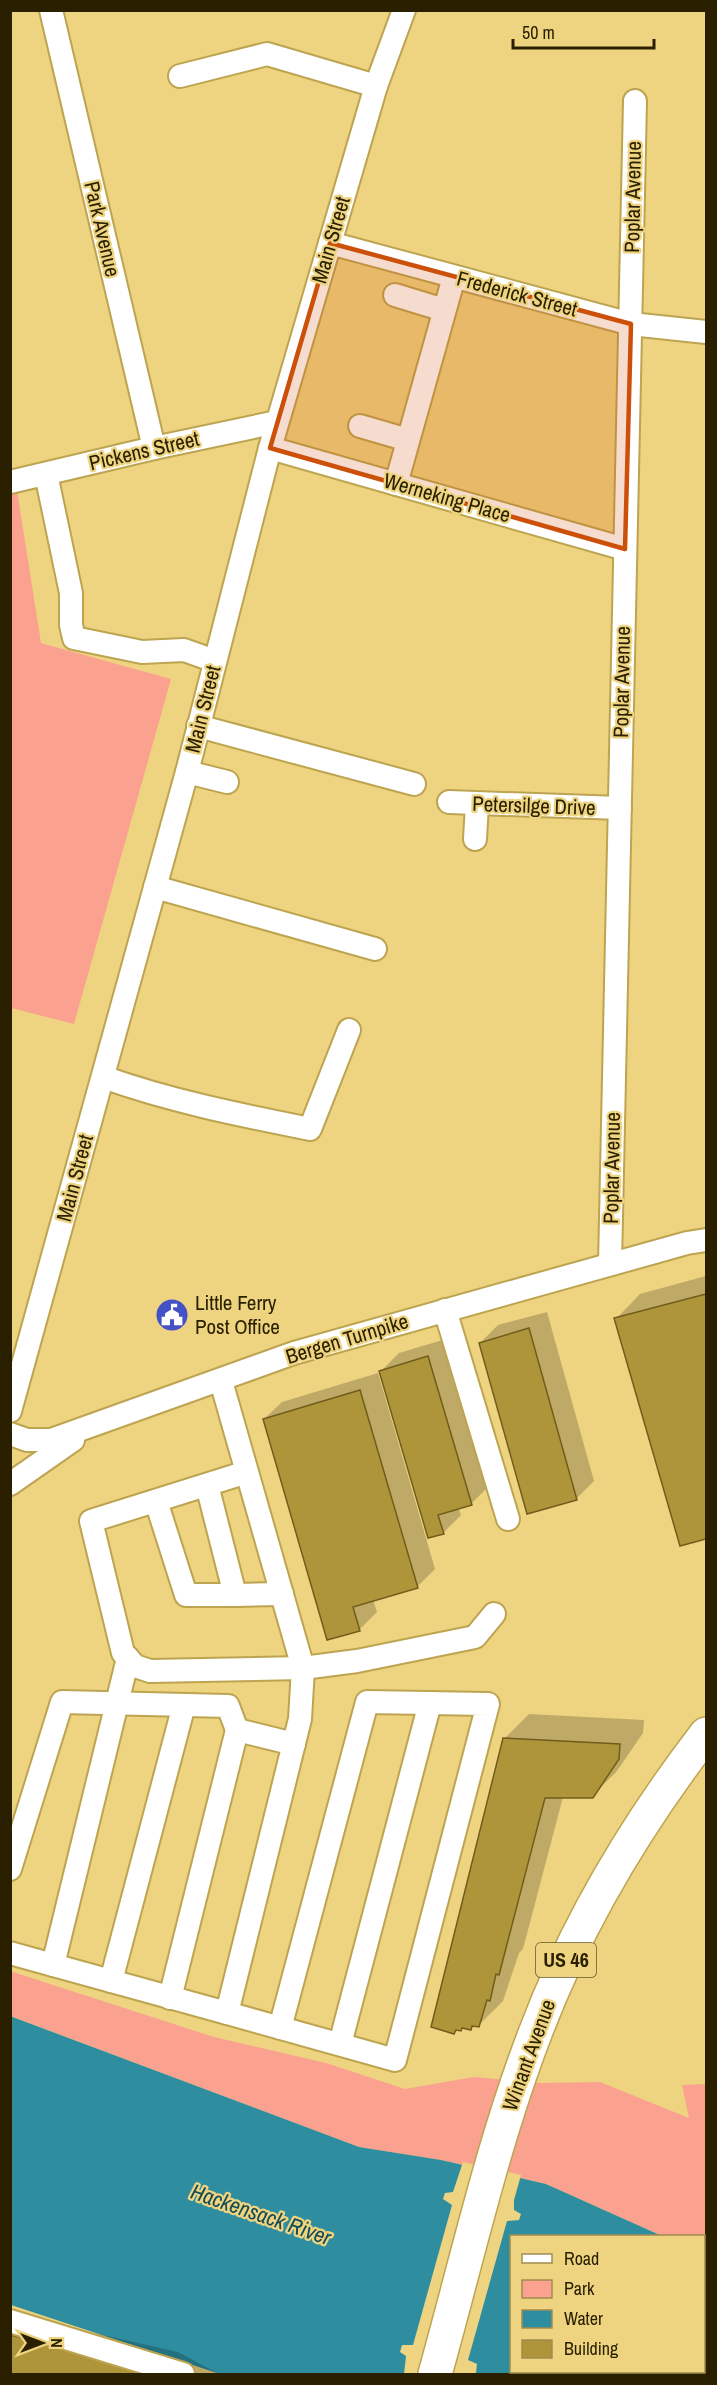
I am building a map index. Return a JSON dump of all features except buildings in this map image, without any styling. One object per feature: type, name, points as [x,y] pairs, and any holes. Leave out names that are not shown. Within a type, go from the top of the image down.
[{"type":"highway","name":"Winant Avenue","points":[[435,2374],[513,2096],[553,1989],[576,1938],[627,1848],[706,1734]]},
{"type":"street","name":"Park Avenue","points":[[51,10],[154,448]]},
{"type":"street","name":"Main Street","points":[[10,1411],[187,772],[277,422],[376,86],[404,10]]},
{"type":"street","points":[[180,76],[267,54],[376,86]]},
{"type":"street","name":"Poplar Avenue","points":[[610,1264],[635,101]]},
{"type":"street","name":"Frederick Street","points":[[330,243],[631,324],[706,332]]},
{"type":"street","points":[[396,484],[454,277]]},
{"type":"street","points":[[395,295],[444,310]]},
{"type":"street","name":"Pickens Street","points":[[10,482],[277,422]]},
{"type":"street","points":[[360,426],[408,440]]},
{"type":"street","name":"Werneking Place","points":[[270,448],[625,549]]},
{"type":"street","points":[[46,474],[65,556],[71,593],[71,625],[74,638],[142,652],[184,650],[215,661]]},
{"type":"street","points":[[198,726],[414,784]]},
{"type":"street","points":[[187,772],[226,783]]},
{"type":"street","name":"Petersilge Drive","points":[[449,802],[620,808]]},
{"type":"street","points":[[476,839],[477,804]]},
{"type":"street","points":[[155,886],[375,950]]},
{"type":"street","points":[[103,1077],[132,1088],[235,1114],[310,1129],[349,1030]]},
{"type":"street","name":"Bergen Turnpike","points":[[10,1434],[27,1440],[51,1440],[92,1428],[294,1353],[700,1238]]},
{"type":"street","points":[[445,1310],[508,1519]]},
{"type":"street","points":[[221,1381],[303,1668],[300,1719],[227,2013]]},
{"type":"street","points":[[10,1484],[22,1473],[92,1428]]},
{"type":"street","points":[[247,1472],[91,1521],[123,1653],[135,1666],[150,1671],[303,1668],[357,1661],[475,1637],[494,1614]]},
{"type":"street","points":[[207,1485],[235,1595]]},
{"type":"street","points":[[156,1501],[186,1595],[282,1594]]},
{"type":"street","points":[[53,1965],[128,1658]]},
{"type":"street","points":[[10,1869],[62,1702],[228,1706],[237,1730],[171,1998]]},
{"type":"street","points":[[10,1953],[395,2060],[488,1704],[367,1702],[280,2028]]},
{"type":"street","points":[[340,2044],[430,1703]]},
{"type":"street","points":[[111,1982],[184,1705]]},
{"type":"street","points":[[237,1730],[294,1744]]},
{"type":"street","points":[[10,2321],[183,2374]]},
{"type":"highlighted area","points":[[330,243],[631,324],[625,549],[270,448]]},
{"type":"green space","points":[[16,484],[41,643],[171,679],[74,1024],[11,1008],[10,486]]},
{"type":"green space","points":[[10,1971],[214,2037],[326,2063],[405,2089],[474,2077],[542,2083],[600,2082],[689,2118],[682,2085],[706,2084],[706,2256],[705,2235],[660,2235],[546,2184],[441,2160],[359,2147],[11,2016]]},
{"type":"water","name":"Hackensack River","points":[[10,2016],[359,2147],[441,2160],[546,2184],[660,2235],[510,2235],[510,2373],[705,2373],[706,2256],[706,2374],[220,2374],[11,2305]]},
{"type":"pier","points":[[463,2162],[521,2175],[514,2200],[514,2210],[521,2214],[519,2220],[507,2221],[468,2360],[477,2364],[476,2373],[404,2374],[406,2356],[400,2352],[402,2345],[413,2345],[452,2205],[443,2199],[445,2193],[453,2192]]},
{"type":"place","name":"Little Ferry Post Office","points":[[172,1315]]}]
